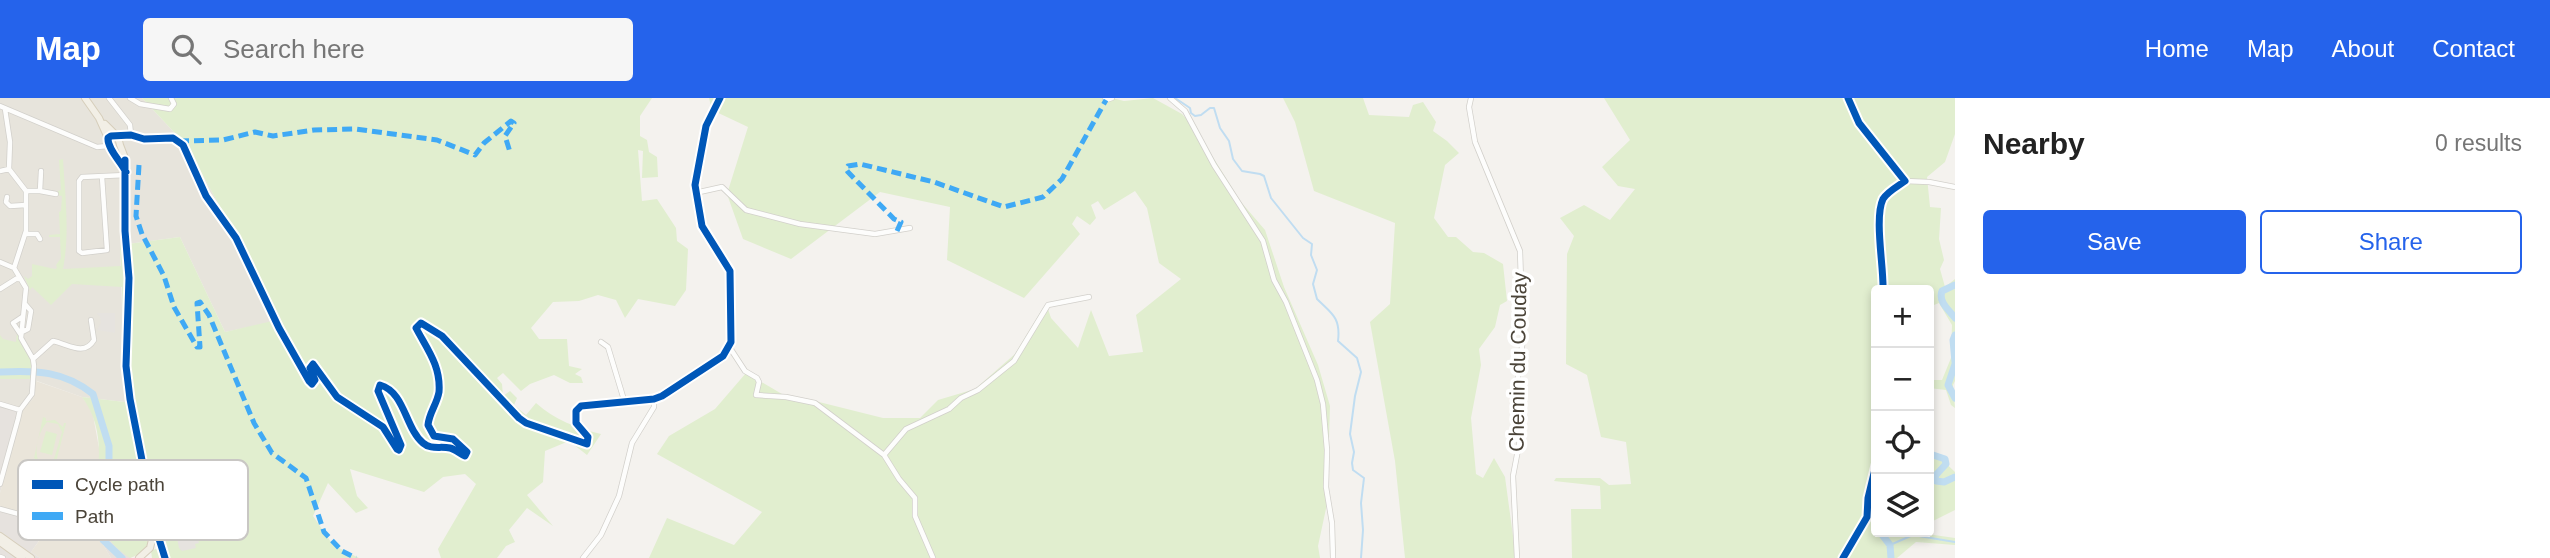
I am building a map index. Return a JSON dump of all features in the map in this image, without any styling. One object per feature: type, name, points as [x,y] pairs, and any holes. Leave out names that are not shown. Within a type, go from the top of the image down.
[{"type":"main road","points":[[85,98],[119,140],[125,158],[125,231],[129,278],[126,366],[142,460]]},
{"type":"main road","points":[[99,118],[109,144],[126,174]]},
{"type":"main road","points":[[109,144],[119,140]]},
{"type":"main road","points":[[109,144],[119,140]]},
{"type":"main road","points":[[0,536],[31,558]]},
{"type":"main road","points":[[159,540],[164,557]]},
{"type":"main road","points":[[0,542],[22,558]]},
{"type":"main road","points":[[139,558],[161,547]]},
{"type":"street","points":[[109,98],[130,125],[130,135]]},
{"type":"street","points":[[130,98],[140,104],[170,109],[174,104],[171,98]]},
{"type":"street","points":[[119,140],[130,135],[144,139],[173,138],[183,145],[202,189],[236,238],[279,328],[312,384],[316,380],[310,368],[313,364],[337,397],[383,428],[397,449],[401,448],[401,445],[378,391],[380,385],[386,387],[397,398],[412,430],[421,442],[435,448],[453,449],[465,456],[467,452],[453,439],[439,438],[431,432],[428,420],[439,392],[438,377],[432,354],[416,328],[418,324],[425,324],[442,336],[526,423],[587,444],[588,438],[576,422],[578,408],[662,396],[723,356],[730,348],[730,271],[702,226],[695,193],[695,176],[706,126],[720,98]]},
{"type":"street","points":[[1105,98],[1112,98]]},
{"type":"street","points":[[1170,98],[1185,110],[1214,165],[1263,241],[1274,280],[1286,302],[1317,380],[1323,404],[1327,450],[1326,487],[1332,523],[1333,558]]},
{"type":"street","name":"Chemin du Couday","points":[[1471,98],[1469,107],[1475,142],[1520,251],[1523,339],[1517,384],[1521,402],[1521,435],[1513,476],[1517,558]]},
{"type":"street","points":[[1848,98],[1859,123],[1905,181]]},
{"type":"street","points":[[3,108],[97,147],[109,144]]},
{"type":"street","points":[[3,108],[10,142],[9,169],[26,191],[25,234],[14,268]]},
{"type":"street","points":[[0,171],[9,169]]},
{"type":"street","points":[[40,191],[41,171]]},
{"type":"street","points":[[102,177],[107,250],[82,253],[79,251],[79,181],[82,177],[126,174]]},
{"type":"street","points":[[1883,285],[1880,226],[1882,201],[1887,194],[1905,181],[1955,187]]},
{"type":"street","points":[[695,193],[722,187],[746,209],[800,224],[875,234],[910,228]]},
{"type":"street","points":[[26,191],[57,194]]},
{"type":"street","points":[[7,197],[6,202],[10,206],[26,205]]},
{"type":"street","points":[[25,234],[37,234],[40,239]]},
{"type":"street","points":[[0,262],[14,268],[26,288],[21,333]]},
{"type":"street","points":[[0,289],[19,276]]},
{"type":"street","points":[[884,455],[906,429],[949,410],[961,398],[978,390],[1014,361],[1048,305],[1089,297]]},
{"type":"street","points":[[21,333],[28,329],[31,311],[24,304]]},
{"type":"street","points":[[0,484],[20,410],[31,398],[34,383],[33,359],[21,333],[13,323],[23,316]]},
{"type":"street","points":[[33,359],[53,341],[82,350],[89,348],[94,340],[91,320]]},
{"type":"street","points":[[601,342],[608,348],[624,400]]},
{"type":"street","points":[[730,348],[745,371],[757,378],[759,382],[756,395],[815,403],[884,455],[915,498],[915,516],[933,558]]},
{"type":"street","points":[[583,558],[601,535],[619,496],[632,443],[654,407],[654,399]]},
{"type":"street","points":[[0,404],[20,410]]},
{"type":"street","points":[[1843,558],[1867,517],[1874,474]]},
{"type":"street","points":[[0,509],[18,514]]},
{"type":"shaded area","points":[[0,98],[142,98],[187,146],[282,320],[225,332],[180,237],[120,245],[125,402],[82,397],[37,381],[33,399],[21,412],[0,406]]},
{"type":"shaded area","points":[[97,313],[115,313],[115,333],[97,330],[101,323]]},
{"type":"shaded area","points":[[36,381],[82,397],[92,410],[101,459],[18,460],[18,513],[0,507],[0,493],[21,412],[33,399]]},
{"type":"shaded area","points":[[0,404],[21,412],[0,493]]},
{"type":"shaded area","points":[[0,507],[18,512],[18,540],[40,540],[31,552],[40,558],[0,558]]},
{"type":"shaded area","points":[[40,540],[100,540],[111,558],[40,558],[31,552]]},
{"type":"shaded area","points":[[100,540],[149,540],[144,550],[130,558],[111,558]]},
{"type":"shaded area","points":[[177,540],[198,540],[196,548],[182,551]]},
{"type":"green space","points":[[142,98],[652,98],[640,116],[640,136],[647,140],[649,152],[657,157],[658,177],[642,178],[643,151],[638,150],[642,201],[657,199],[676,228],[677,241],[688,249],[686,290],[675,306],[638,299],[625,318],[616,300],[598,295],[579,301],[553,302],[531,328],[539,339],[567,339],[569,366],[582,369],[575,374],[581,377],[583,383],[570,383],[554,375],[530,384],[521,391],[503,373],[497,378],[502,384],[503,396],[510,391],[517,398],[514,405],[526,415],[536,403],[567,423],[601,434],[587,455],[569,441],[545,451],[543,482],[527,495],[553,526],[527,508],[509,530],[515,542],[506,546],[497,558],[441,558],[438,549],[476,484],[465,474],[443,477],[424,492],[350,469],[357,496],[368,508],[356,513],[328,483],[313,516],[333,545],[359,558],[152,558],[151,551],[158,548],[156,540],[248,540],[248,460],[99,460],[96,426],[82,397],[125,402],[122,287],[72,284],[51,305],[32,287],[30,290],[24,276],[28,279],[32,276],[32,264],[55,269],[61,258],[60,237],[49,235],[60,234],[59,212],[62,196],[57,195],[61,190],[59,160],[63,159],[66,242],[63,269],[121,266],[120,245],[180,237],[225,332],[281,319],[187,146]]},
{"type":"green space","points":[[709,98],[1112,98],[1124,101],[1153,98],[1182,114],[1194,127],[1241,202],[1265,230],[1284,287],[1318,365],[1330,406],[1327,504],[1318,546],[1320,558],[649,558],[667,518],[734,545],[762,512],[657,454],[669,436],[715,409],[746,373],[787,397],[811,400],[883,418],[920,418],[938,400],[975,389],[1015,354],[1043,308],[1048,309],[1051,318],[1078,348],[1091,310],[1109,356],[1143,352],[1136,315],[1181,279],[1159,263],[1147,208],[1135,191],[1104,210],[1098,201],[1091,205],[1096,218],[1090,225],[1077,216],[1072,224],[1080,234],[1024,298],[947,260],[950,207],[880,192],[791,259],[743,239],[727,194],[748,127],[712,110]]},
{"type":"green space","points":[[1283,98],[1363,98],[1369,115],[1409,117],[1413,105],[1423,102],[1436,122],[1433,131],[1459,153],[1445,165],[1434,218],[1448,237],[1456,237],[1473,252],[1484,253],[1503,264],[1507,301],[1500,305],[1495,327],[1479,349],[1481,365],[1471,418],[1476,474],[1483,478],[1494,458],[1505,477],[1516,558],[1405,558],[1395,461],[1370,322],[1390,304],[1395,223],[1314,191],[1295,122]]},
{"type":"green space","points":[[1604,98],[1955,98],[1955,134],[1945,162],[1927,177],[1930,207],[1941,208],[1939,239],[1944,260],[1940,269],[1945,287],[1955,279],[1955,408],[1951,405],[1946,390],[1934,389],[1934,380],[1942,380],[1951,358],[1952,325],[1939,303],[1934,305],[1934,285],[1871,285],[1871,537],[1934,535],[1955,538],[1955,545],[1916,542],[1897,558],[1572,558],[1571,509],[1601,509],[1600,486],[1554,481],[1556,478],[1600,478],[1609,485],[1631,484],[1626,442],[1601,437],[1587,375],[1566,364],[1567,254],[1574,236],[1560,218],[1584,205],[1610,220],[1635,189],[1618,186],[1602,167],[1630,140]]},
{"type":"green space","points":[[17,333],[31,359],[31,379],[0,379],[0,335],[3,339],[16,342]]},
{"type":"green space","points":[[43,417],[46,421],[55,420],[63,427],[66,423],[57,460],[52,460],[62,432],[58,424],[47,422],[38,441],[38,460],[34,458]]},
{"type":"green space","points":[[46,431],[57,434],[52,455],[40,452]]},
{"type":"green space","points":[[1934,453],[1955,472],[1955,510],[1934,520]]},
{"type":"green space","points":[[111,540],[148,540],[144,549],[130,558]]},
{"type":"waterway","points":[[1175,98],[1190,108],[1195,116],[1214,108],[1220,128],[1229,141],[1233,159],[1242,171],[1264,176],[1271,198],[1303,238],[1312,244],[1311,255],[1317,270],[1313,284],[1317,299],[1334,316],[1338,326],[1338,341],[1357,358],[1361,372],[1350,434],[1354,452],[1353,470],[1364,478],[1361,558]]},
{"type":"waterway","points":[[1955,285],[1942,291],[1941,295],[1945,306],[1955,318]]},
{"type":"waterway","points":[[1955,335],[1955,362]]},
{"type":"waterway","points":[[1955,364],[1948,385],[1955,398]]},
{"type":"waterway","points":[[0,372],[26,371],[60,376],[93,394],[109,446],[109,460]]},
{"type":"waterway","points":[[1934,455],[1945,459],[1946,464],[1935,476],[1936,481],[1944,482],[1955,477]]},
{"type":"waterway","points":[[1890,545],[1913,535],[1955,542]]},
{"type":"waterway","points":[[1884,537],[1890,545],[1891,558]]},
{"type":"waterway","points":[[103,540],[122,558]]},
{"type":"marked path","points":[[897,231],[901,222],[894,219],[848,172],[848,166],[860,164],[934,182],[1004,207],[1043,197],[1062,179],[1106,100]]},
{"type":"marked path","points":[[179,141],[223,140],[255,132],[273,136],[314,130],[356,129],[437,140],[475,155],[484,143],[511,121],[514,123],[505,136],[510,152]]},
{"type":"marked path","points":[[139,165],[136,216],[142,234],[164,276],[174,307],[197,347],[200,347],[197,303],[200,302],[209,315],[254,423],[272,453],[306,478],[324,532],[342,551],[356,558]]},
{"type":"cycle path","points":[[126,172],[110,146],[108,138],[111,136],[173,138],[183,145],[206,196],[236,238],[279,328],[309,381],[312,384],[315,380],[310,368],[313,364],[337,397],[383,427],[397,449],[399,450],[401,445],[378,391],[380,385],[395,395],[412,429],[423,443],[432,447],[446,447],[465,456],[467,452],[453,439],[434,436],[428,425],[438,396],[439,383],[432,358],[416,328],[421,323],[442,336],[519,418],[526,423],[587,444],[588,437],[576,423],[576,411],[581,406],[662,396],[723,356],[731,342],[730,271],[702,226],[695,185],[706,126],[720,98]]},
{"type":"cycle path","points":[[1848,98],[1859,123],[1905,181],[1885,196],[1880,207],[1883,285]]},
{"type":"cycle path","points":[[125,160],[125,231],[129,278],[126,366],[142,460]]},
{"type":"cycle path","points":[[1843,558],[1867,517],[1874,474]]},
{"type":"cycle path","points":[[159,540],[165,558]]}]
